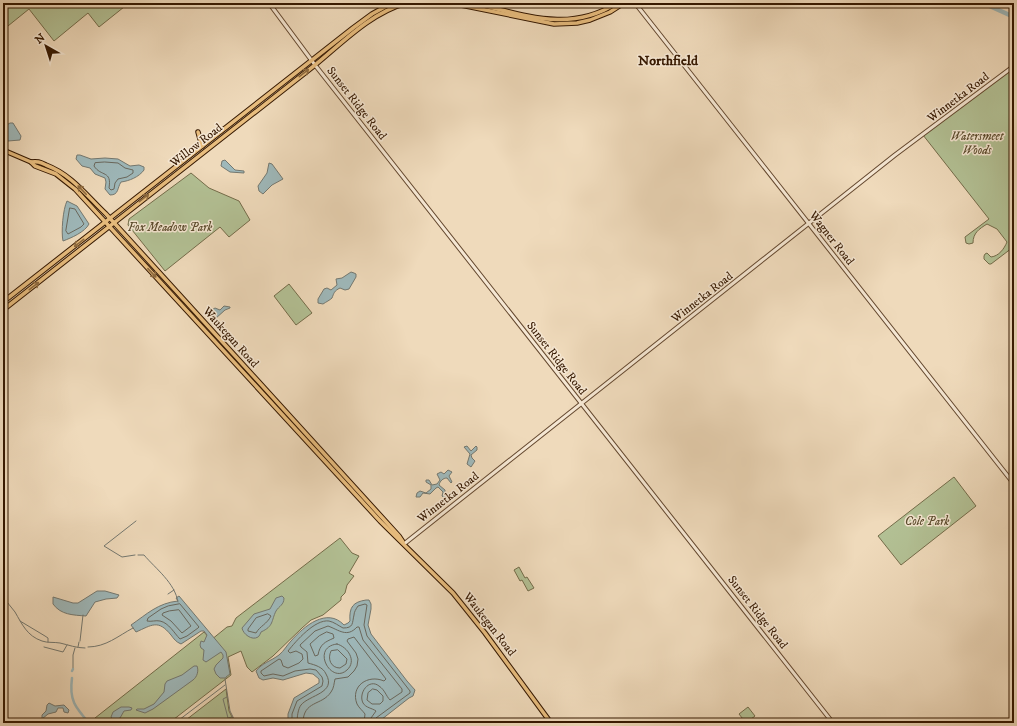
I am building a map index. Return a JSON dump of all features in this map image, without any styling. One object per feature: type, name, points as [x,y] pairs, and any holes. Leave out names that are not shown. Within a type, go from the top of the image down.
[{"type":"main road","name":"Willow Road","points":[[3,302],[359,23],[392,3]]},
{"type":"main road","name":"Willow Road","points":[[3,310],[378,15],[392,7],[406,3]]},
{"type":"main road","points":[[451,3],[554,24],[577,23],[590,20],[610,12],[624,3]]},
{"type":"main road","points":[[472,3],[544,19],[559,20],[578,19],[598,13],[617,3]]},
{"type":"main road","points":[[198,132],[202,146]]},
{"type":"main road","name":"Waukegan Road","points":[[3,150],[31,162],[35,166],[60,176],[75,189],[282,411]]},
{"type":"main road","name":"Waukegan Road","points":[[31,162],[37,161],[57,169],[69,177],[114,222],[380,522],[453,593],[551,723]]},
{"type":"street","name":"Sunset Ridge Road","points":[[268,3],[315,65],[833,723]]},
{"type":"street","name":"Wagner Road","points":[[635,3],[1014,484]]},
{"type":"street","name":"Winnetka Road","points":[[404,544],[900,151],[1014,66]]},
{"type":"green space","points":[[3,3],[129,3],[99,27],[88,13],[54,41],[29,9],[3,30]]},
{"type":"green space","name":"Watersmeet Woods","points":[[1014,68],[1014,250],[1012,248],[989,264],[984,259],[985,254],[987,253],[991,257],[999,254],[1007,242],[997,229],[987,224],[977,232],[973,243],[966,243],[965,237],[989,219],[923,135]]},
{"type":"green space","name":"Fox Meadow Park","points":[[191,173],[209,188],[239,201],[250,220],[229,237],[220,227],[165,271],[128,225],[129,219]]},
{"type":"green space","points":[[289,284],[312,313],[296,325],[274,296]]},
{"type":"green space","name":"Cole Park","points":[[954,477],[976,506],[901,565],[878,536]]},
{"type":"green space","points":[[340,538],[352,553],[359,556],[349,573],[354,576],[347,585],[341,600],[323,615],[311,620],[273,656],[252,672],[247,667],[241,651],[228,657],[231,675],[169,723],[99,723],[95,718],[204,632],[211,640],[227,627],[232,626],[236,618]]},
{"type":"green space","points":[[519,567],[525,578],[527,577],[534,588],[528,591],[522,580],[520,581],[514,570]]},
{"type":"green space","points":[[226,689],[229,711],[235,723],[182,723]]},
{"type":"green space","points":[[748,707],[755,716],[746,723],[739,714]]},
{"type":"water","points":[[13,123],[21,136],[20,140],[8,141],[5,138],[3,126]]},
{"type":"water","points":[[77,155],[91,159],[118,159],[130,166],[139,165],[144,167],[144,170],[134,178],[121,182],[115,194],[110,195],[105,189],[105,178],[95,174],[90,168],[82,166],[76,159]]},
{"type":"water","points":[[225,160],[235,170],[244,171],[244,173],[230,172],[221,166],[222,161]]},
{"type":"water","points":[[269,163],[272,164],[283,179],[272,185],[263,194],[259,191],[258,186],[267,173]]},
{"type":"water","points":[[67,201],[77,206],[89,224],[81,232],[63,241],[62,232],[64,209]]},
{"type":"water","points":[[351,272],[356,274],[356,277],[349,289],[345,290],[340,288],[335,291],[330,300],[323,304],[318,303],[318,299],[324,289],[327,288],[331,290],[337,285],[336,279],[342,278]]},
{"type":"water","points":[[224,306],[230,308],[225,310],[215,319],[212,319],[207,315],[208,312],[215,308],[220,310]]},
{"type":"water","points":[[467,446],[471,451],[476,446],[477,447],[477,450],[471,455],[475,461],[471,467],[467,464],[470,454],[464,447]]},
{"type":"water","points":[[448,470],[452,472],[449,476],[452,482],[451,483],[446,478],[440,482],[439,485],[445,490],[445,495],[448,498],[448,501],[442,496],[443,492],[438,487],[430,494],[423,493],[420,497],[416,497],[417,493],[420,491],[426,493],[431,489],[431,485],[426,482],[426,480],[429,480],[432,485],[437,484],[440,480],[437,474],[441,472],[444,474]]},
{"type":"water","points":[[97,591],[105,591],[119,595],[117,598],[95,602],[86,616],[72,615],[56,608],[53,604],[53,597],[78,603]]},
{"type":"water","points":[[179,596],[226,652],[230,674],[226,678],[220,678],[214,669],[223,658],[221,652],[206,662],[203,660],[204,650],[200,645],[201,641],[204,642],[207,635],[204,631],[201,631],[181,644],[166,630],[158,625],[136,632],[131,625],[164,604],[178,601],[176,598]]},
{"type":"water","points":[[282,596],[284,598],[283,602],[276,611],[272,623],[268,628],[261,632],[256,638],[246,635],[242,628],[254,614],[270,609],[276,598]]},
{"type":"water","points":[[369,600],[371,604],[368,625],[371,634],[415,690],[413,696],[377,723],[288,723],[288,714],[294,698],[319,683],[319,679],[313,674],[306,673],[283,680],[273,678],[263,680],[259,678],[256,671],[258,668],[279,655],[296,635],[309,625],[323,618],[330,618],[337,620],[344,625],[350,621],[350,612],[353,606],[358,602]]},
{"type":"water","points":[[194,666],[197,666],[198,672],[193,680],[153,709],[145,713],[136,710],[144,709],[154,704],[164,692],[167,681],[182,675]]},
{"type":"water","points":[[49,703],[55,706],[64,705],[69,710],[68,713],[64,712],[63,708],[58,708],[56,712],[48,714],[42,719],[42,715],[46,711]]},
{"type":"water","points":[[121,707],[132,708],[131,710],[124,711],[120,718],[113,720],[111,717],[113,712]]},
{"type":"waterway","points":[[983,3],[1014,17]]},
{"type":"waterway","points":[[135,555],[122,557],[104,546],[136,521]]},
{"type":"waterway","points":[[138,555],[144,555],[169,582],[178,602]]},
{"type":"waterway","points":[[168,594],[174,590]]},
{"type":"waterway","points":[[3,597],[32,636],[44,642],[60,643],[85,648]]},
{"type":"waterway","points":[[80,641],[83,615]]},
{"type":"waterway","points":[[20,621],[48,638],[48,642]]},
{"type":"waterway","points":[[88,647],[94,647],[106,643],[133,628]]},
{"type":"waterway","points":[[78,647],[79,642]]},
{"type":"waterway","points":[[44,647],[63,652],[67,645]]},
{"type":"waterway","points":[[73,669],[73,655],[75,648]]},
{"type":"waterway","points":[[72,678],[72,698],[77,708],[89,723]]},
{"type":"waterway","points":[[225,679],[230,711],[236,723]]},
{"type":"waterway","points":[[175,723],[225,685]]},
{"type":"waterway","points":[[227,697],[223,699],[228,718],[232,717]]},
{"type":"district","name":"Northfield","points":[[668,60]]}]
